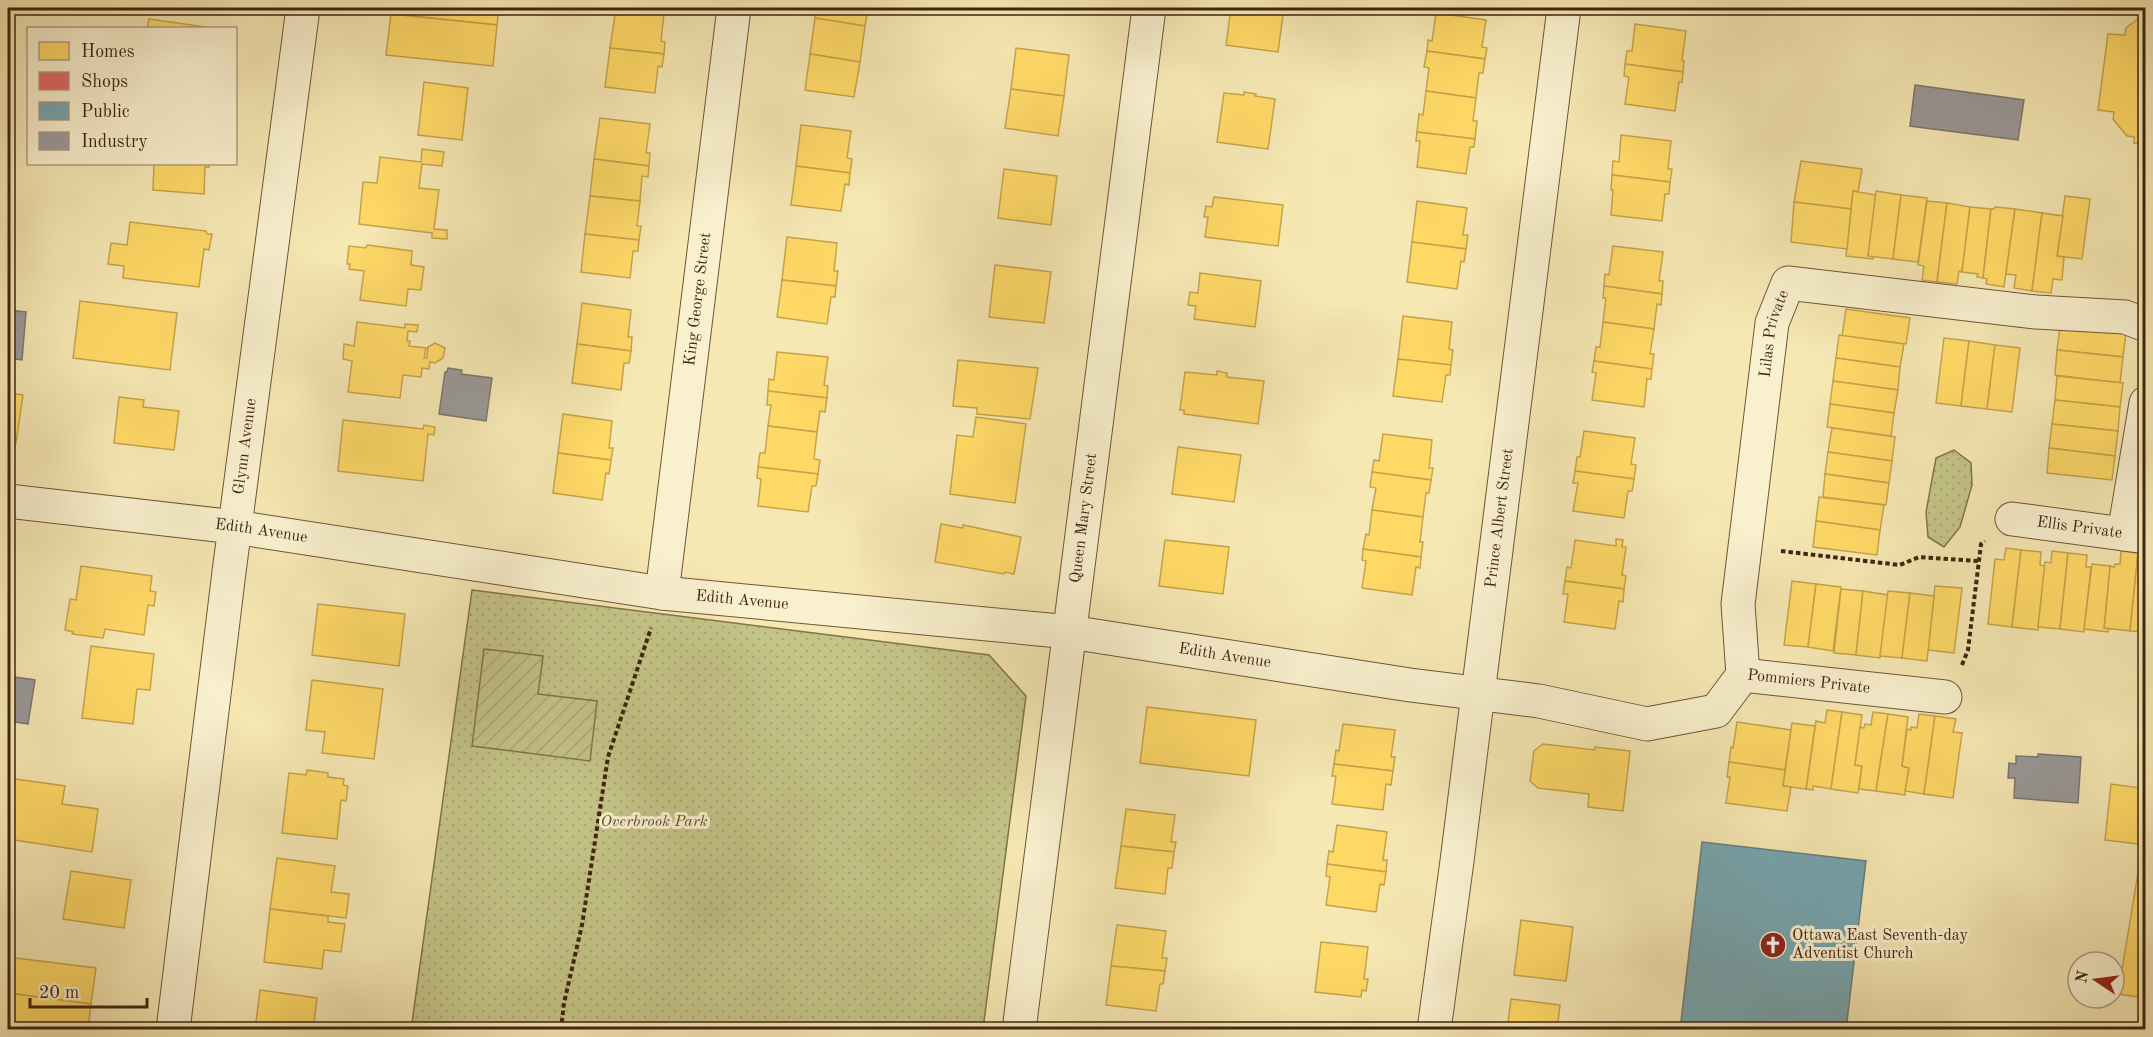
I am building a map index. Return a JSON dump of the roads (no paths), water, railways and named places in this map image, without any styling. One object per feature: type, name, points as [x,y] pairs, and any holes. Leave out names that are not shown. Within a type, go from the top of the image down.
[{"type":"street","name":"Glynn Avenue","points":[[173,1029],[235,527],[303,8]]},
{"type":"street","name":"King George Street","points":[[662,593],[734,8]]},
{"type":"street","name":"Queen Mary Street","points":[[1019,1029],[1149,8]]},
{"type":"street","name":"Prince Albert Street","points":[[1434,1029],[1564,8]]},
{"type":"street","name":"Lilas Private","points":[[1743,675],[1738,604],[1772,323],[1788,283],[2036,312],[2125,317],[2145,325]]},
{"type":"street","points":[[2135,536],[2145,403]]},
{"type":"street","name":"Edith Avenue","points":[[8,501],[235,527],[662,593],[1070,632],[1410,685],[1477,693]]},
{"type":"street","name":"Ellis Private","points":[[2012,519],[2135,536]]},
{"type":"street","name":"Pommiers Private","points":[[1477,693],[1539,701],[1647,724],[1716,711],[1743,675],[1945,697]]},
{"type":"place","name":"Ottawa East Seventh-day Adventist Church","points":[[1773,945]]},
{"type":"park label","name":"Overbrook Park","points":[[654,822]]}]
